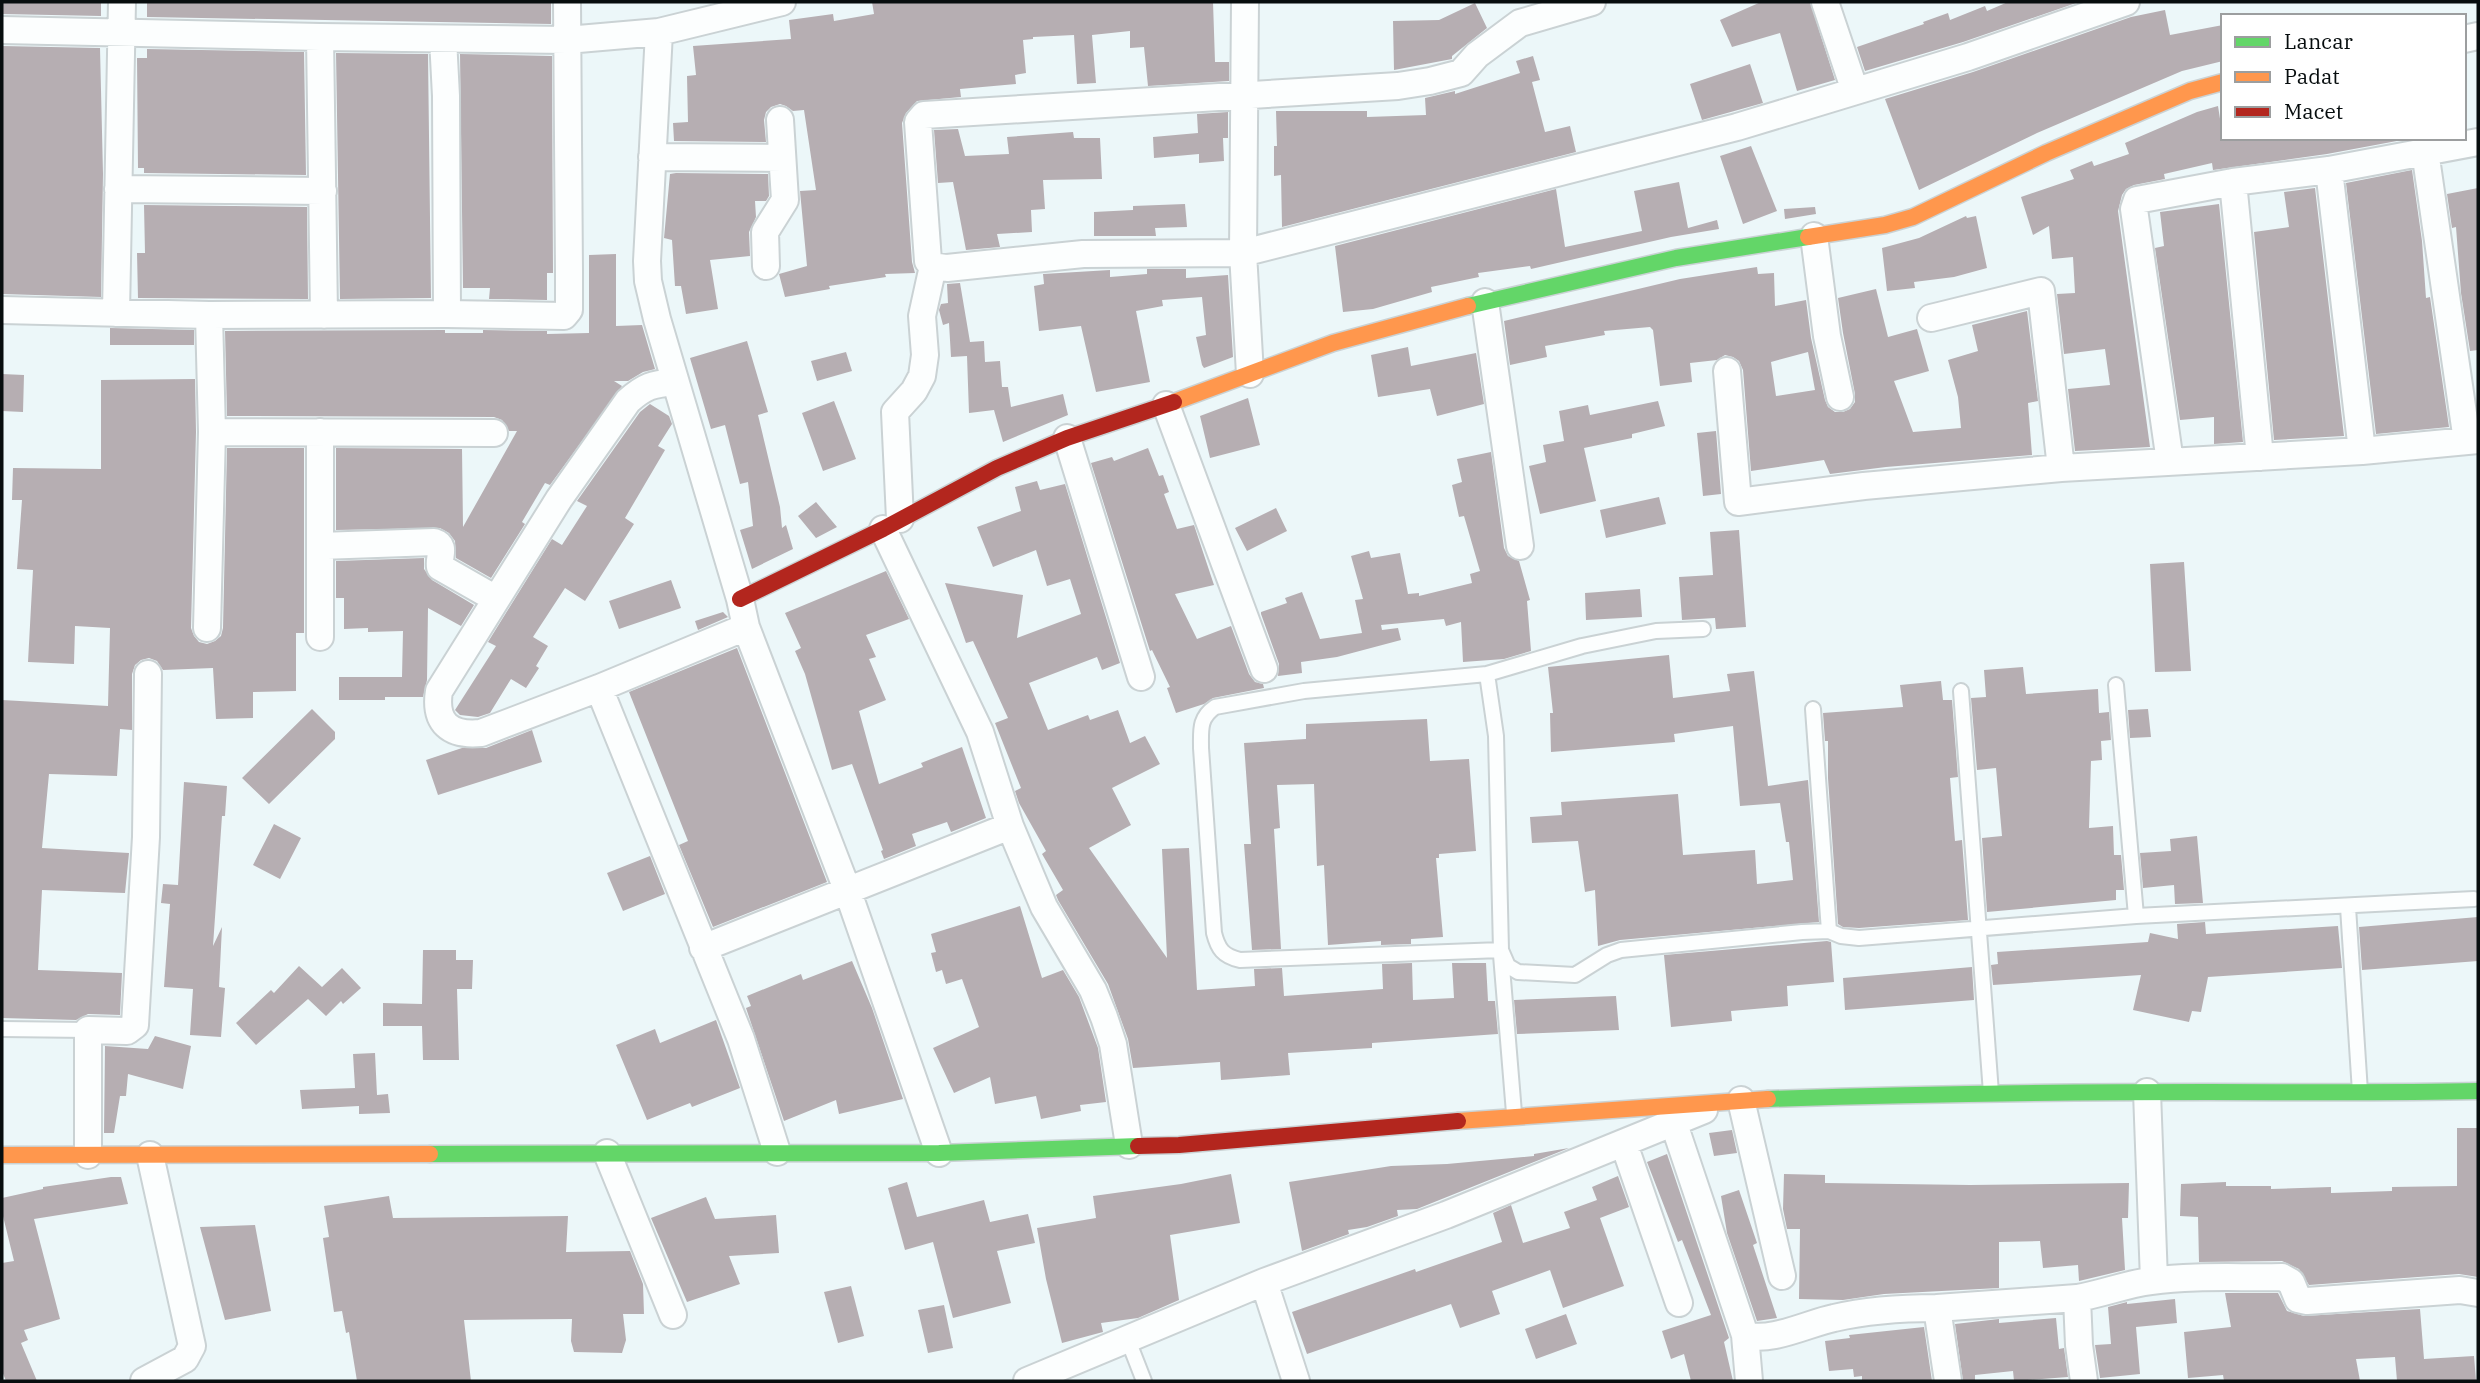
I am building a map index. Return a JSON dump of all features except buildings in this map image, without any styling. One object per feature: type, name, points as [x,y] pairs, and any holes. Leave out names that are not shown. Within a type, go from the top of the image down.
[{"type":"main road","points":[[740,599],[892,524],[997,468],[1067,438],[1166,405],[1333,343],[1485,302],[1676,257],[1885,225],[1913,217],[2088,135],[2190,91],[2221,83]]},
{"type":"main road","points":[[2,1155],[939,1153],[1206,1143],[1733,1100],[1884,1095],[2147,1092],[2360,1094],[2478,1091]]},
{"type":"street","points":[[116,313],[122,2]]},
{"type":"street","points":[[2,310],[209,315],[561,316],[569,310],[567,2]]},
{"type":"street","points":[[2,30],[567,40],[659,32],[782,2]]},
{"type":"street","points":[[1245,2],[1243,253],[1250,374]]},
{"type":"street","points":[[1129,1145],[1113,1044],[1104,1017],[1093,990],[1044,907],[1010,827],[980,732],[892,524],[895,412],[914,391],[922,376],[925,355],[922,316],[933,266],[927,255],[918,122],[924,115],[1398,86],[1430,81],[1461,73],[1522,12],[1592,2]]},
{"type":"street","points":[[1825,2],[1855,91]]},
{"type":"street","points":[[933,266],[947,268],[1083,254],[1243,253],[1737,127],[1968,57],[2126,2]]},
{"type":"street","points":[[659,32],[648,281],[746,627],[848,892],[939,1153]]},
{"type":"street","points":[[320,37],[324,315]]},
{"type":"street","points":[[443,39],[446,96],[447,314]]},
{"type":"street","points":[[766,266],[765,232],[785,201],[780,120]]},
{"type":"street","points":[[2170,462],[2135,203],[2137,200],[2233,182],[2329,170],[2478,142]]},
{"type":"street","points":[[1727,371],[1738,502],[1864,486],[2061,468],[2362,451],[2472,441],[2425,151]]},
{"type":"street","points":[[652,157],[782,158]]},
{"type":"street","points":[[2329,170],[2362,451]]},
{"type":"street","points":[[2233,182],[2260,457]]},
{"type":"street","points":[[118,189],[323,191]]},
{"type":"street","points":[[1814,236],[1827,336],[1840,397]]},
{"type":"street","points":[[1931,318],[1991,301],[2041,291],[2061,468]]},
{"type":"street","points":[[1485,302],[1520,546]]},
{"type":"street","points":[[207,628],[212,432],[209,315]]},
{"type":"street","points":[[675,382],[652,384],[628,401],[559,499],[439,691],[438,714],[444,723],[456,731],[466,734],[481,733],[746,627]]},
{"type":"street","points":[[1166,405],[1264,669]]},
{"type":"street","points":[[212,432],[494,433]]},
{"type":"street","points":[[320,432],[320,637]]},
{"type":"street","points":[[1067,438],[1141,677]]},
{"type":"street","points":[[320,546],[434,542],[442,549],[440,567],[496,599]]},
{"type":"street","points":[[88,1155],[88,1030],[127,1031],[135,1025],[146,837],[148,674]]},
{"type":"street","points":[[598,688],[741,1039],[777,1152]]},
{"type":"street","points":[[703,948],[1010,827]]},
{"type":"street","points":[[2147,1092],[2154,1280]]},
{"type":"street","points":[[1027,1381],[1264,1282],[1446,1215],[1733,1100],[1782,1276]]},
{"type":"street","points":[[1674,1124],[1745,1335],[1749,1381]]},
{"type":"street","points":[[1624,1144],[1679,1303]]},
{"type":"street","points":[[607,1153],[673,1315]]},
{"type":"street","points":[[144,1381],[185,1359],[192,1346],[150,1155]]},
{"type":"street","points":[[1745,1335],[1761,1338],[1834,1318],[1890,1308],[1937,1308],[2077,1298],[2154,1280],[2282,1277],[2291,1282],[2298,1299],[2306,1301],[2460,1290],[2478,1293]]},
{"type":"street","points":[[1264,1282],[1296,1381]]},
{"type":"street","points":[[2077,1298],[2084,1381]]},
{"type":"street","points":[[1937,1308],[1948,1381]]},
{"type":"lane","points":[[1501,950],[1240,960],[1228,957],[1220,951],[1214,933],[1201,722],[1215,707],[1304,691],[1487,674],[1595,643],[1656,631],[1703,629]]},
{"type":"lane","points":[[1487,674],[1496,736],[1501,950],[1514,1116]]},
{"type":"lane","points":[[2116,685],[2136,916]]},
{"type":"lane","points":[[1961,691],[1991,1094]]},
{"type":"lane","points":[[1812,709],[1829,931]]},
{"type":"lane","points":[[1501,950],[1508,965],[1518,972],[1575,975],[1620,950],[1829,931],[1858,938],[2136,916],[2474,899]]},
{"type":"lane","points":[[2348,907],[2360,1094]]},
{"type":"lane","points":[[2,1029],[88,1030]]},
{"type":"lane","points":[[1128,1340],[1144,1381]]},
{"type":"traffic: fast","points":[[1468,306],[1676,258],[1808,237]]},
{"type":"traffic: fast","points":[[1768,1099],[2043,1093],[2478,1091]]},
{"type":"traffic: fast","points":[[430,1154],[939,1153],[1138,1146]]},
{"type":"traffic: slow","points":[[1808,237],[1885,225],[1913,217],[2046,153],[2190,91],[2221,83]]},
{"type":"traffic: slow","points":[[1174,402],[1333,343],[1468,306]]},
{"type":"traffic: slow","points":[[1458,1121],[1768,1099]]},
{"type":"traffic: slow","points":[[2,1155],[430,1154]]},
{"type":"traffic: jam","points":[[740,599],[883,529],[997,468],[1067,438],[1174,402]]},
{"type":"traffic: jam","points":[[1138,1146],[1179,1145],[1458,1121]]}]
